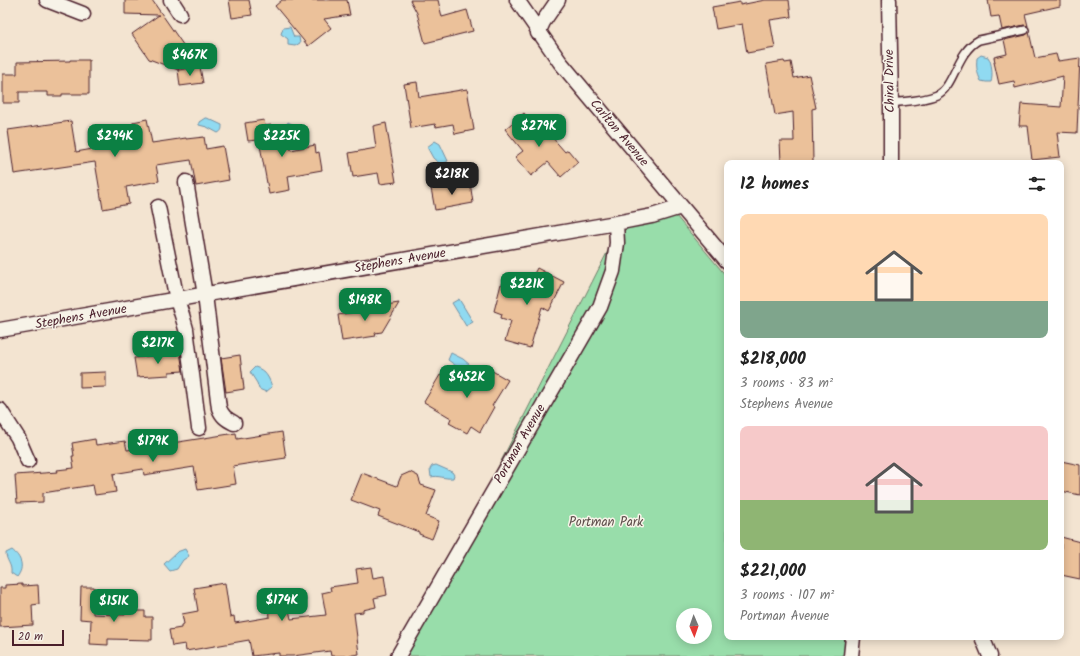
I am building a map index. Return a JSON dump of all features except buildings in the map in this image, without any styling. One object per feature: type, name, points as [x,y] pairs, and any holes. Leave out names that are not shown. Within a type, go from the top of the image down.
[{"type":"street","points":[[171,0],[180,14]]},
{"type":"street","name":"Carlton Avenue","points":[[517,0],[538,33],[560,62],[724,257]]},
{"type":"street","points":[[538,33],[558,0]]},
{"type":"street","name":"Chiral Drive","points":[[888,0],[891,160]]},
{"type":"street","points":[[52,1],[83,14]]},
{"type":"street","points":[[186,182],[205,295],[219,408],[226,419],[234,423]]},
{"type":"street","points":[[158,207],[176,300],[182,314],[187,335],[199,428]]},
{"type":"street","name":"Stephens Avenue","points":[[0,330],[616,223],[652,216],[681,207]]},
{"type":"street","name":"Portman Avenue","points":[[398,656],[600,307],[613,271],[617,243],[616,223]]},
{"type":"street","points":[[0,410],[18,438],[28,461]]},
{"type":"street","points":[[851,656],[853,640]]},
{"type":"street","points":[[983,640],[990,656]]},
{"type":"lane","points":[[891,103],[913,100],[937,94],[949,81],[965,50],[972,43],[979,40],[1025,30]]},
{"type":"green space","name":"Portman Park","points":[[671,210],[724,273],[724,640],[852,640],[850,656],[402,656],[617,233]]},
{"type":"water","points":[[290,27],[294,37],[299,37],[300,43],[295,46],[288,45],[288,39],[281,34],[283,28]]},
{"type":"water","points":[[981,55],[988,57],[990,62],[992,73],[991,82],[981,81],[977,67],[977,58]]},
{"type":"water","points":[[205,118],[222,125],[221,131],[218,133],[207,127],[199,125],[199,122]]},
{"type":"water","points":[[288,122],[307,132],[303,138],[284,129]]},
{"type":"water","points":[[435,141],[440,144],[448,161],[441,165],[433,158],[427,147]]},
{"type":"water","points":[[459,299],[473,322],[466,326],[452,303]]},
{"type":"water","points":[[451,353],[463,359],[470,365],[466,371],[462,372],[448,360]]},
{"type":"water","points":[[255,367],[264,372],[269,380],[272,387],[266,392],[259,389],[250,372]]},
{"type":"water","points":[[436,465],[452,472],[454,475],[453,478],[437,476],[431,477],[430,469],[432,466]]},
{"type":"water","points":[[185,549],[189,556],[183,560],[177,569],[170,571],[164,564],[177,552]]},
{"type":"water","points":[[12,550],[21,562],[21,570],[17,577],[11,573],[11,567],[6,556],[6,553]]},
{"type":"water","points":[[284,593],[296,594],[306,599],[305,609],[301,611],[293,602],[285,600],[283,597]]}]
